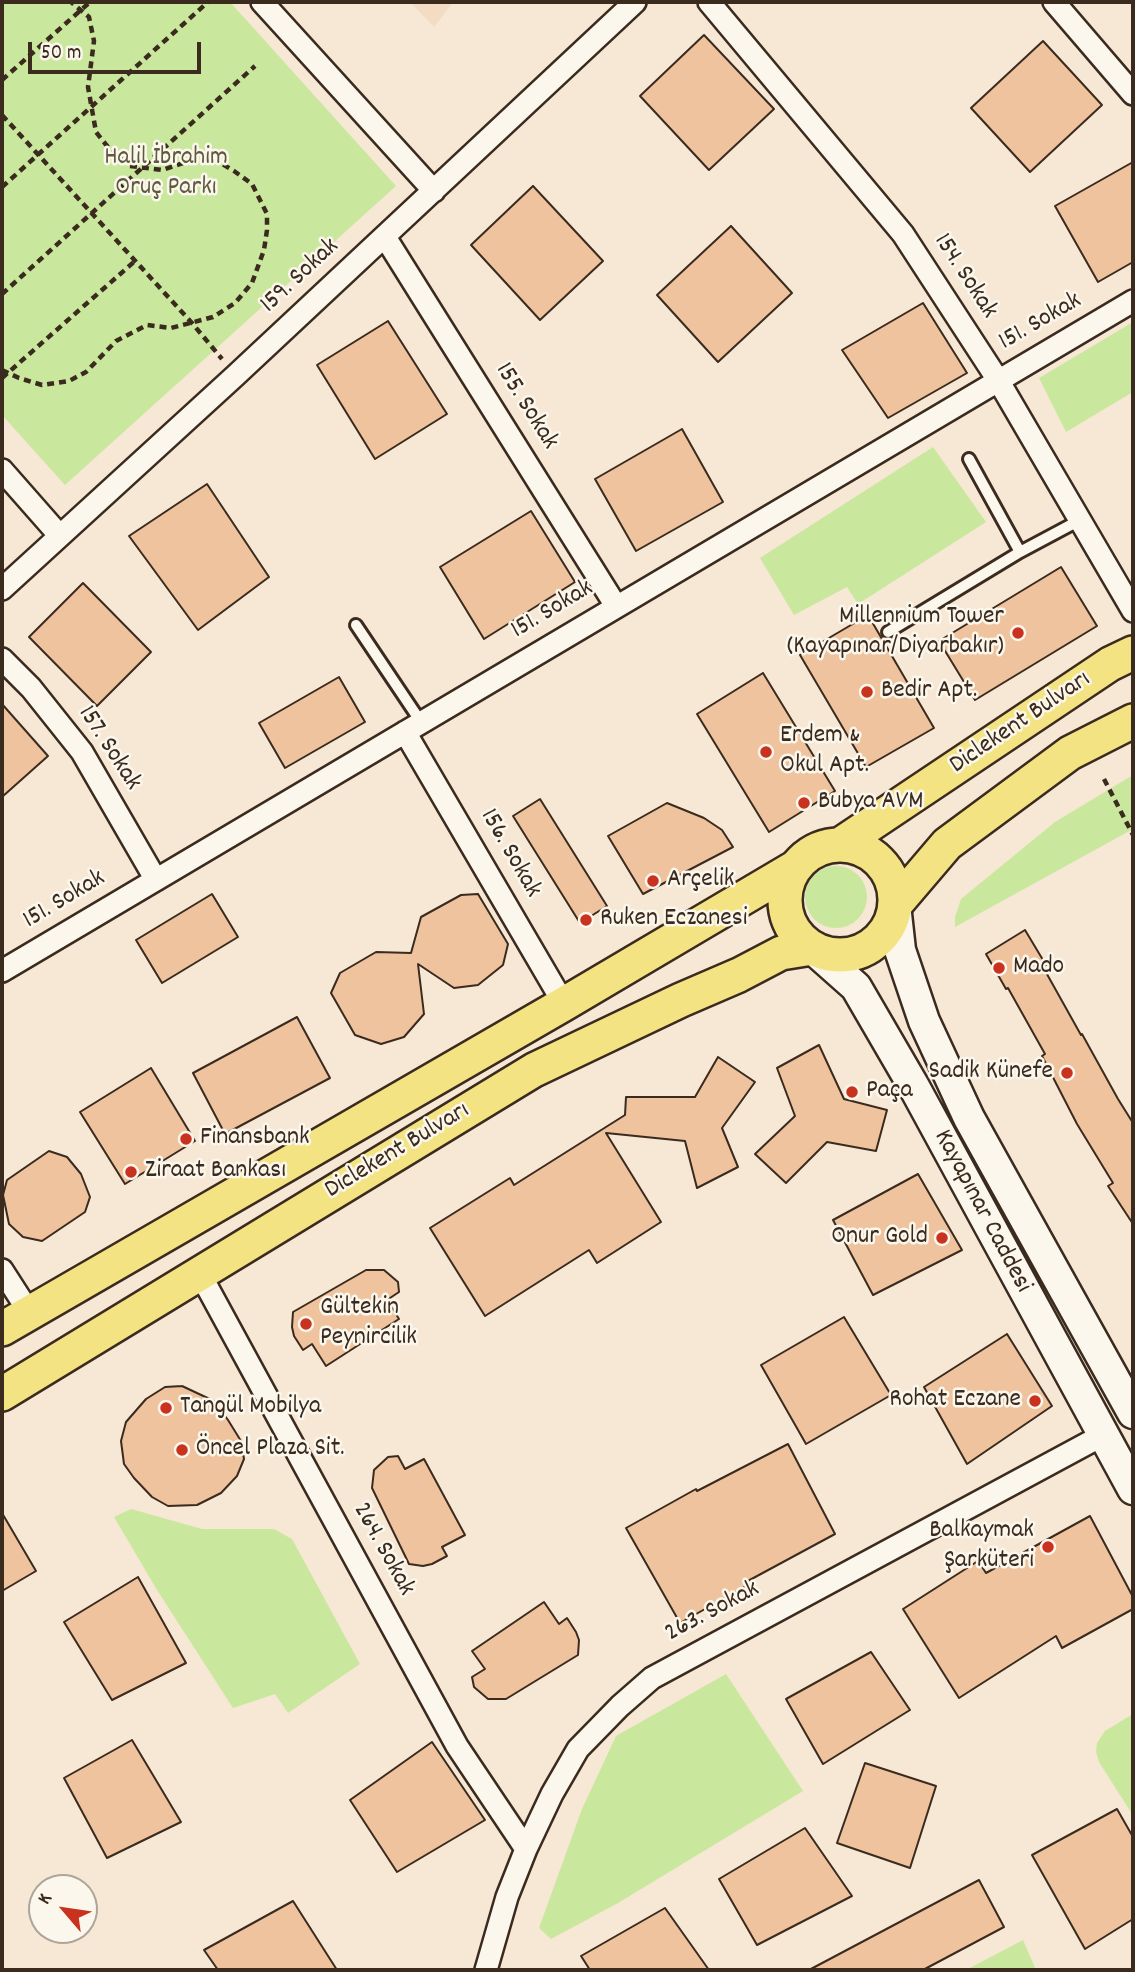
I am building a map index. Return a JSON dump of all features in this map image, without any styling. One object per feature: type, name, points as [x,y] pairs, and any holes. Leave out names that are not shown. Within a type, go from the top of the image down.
[{"type":"main road","name":"Diclekent Bulvarı","points":[[841,844],[1111,664],[1133,653]]},
{"type":"main road","name":"Diclekent Bulvarı","points":[[895,905],[947,844],[1070,753],[1133,721]]},
{"type":"main road","points":[[841,844],[859,847],[875,856],[887,869],[894,886],[895,905],[891,923],[880,938],[866,949],[848,955],[830,955],[812,948],[798,937],[789,921],[784,903],[786,885],[794,868],[810,853],[823,846],[841,844]]},
{"type":"main road","name":"Diclekent Bulvarı","points":[[15,1320],[564,1004],[794,868]]},
{"type":"main road","name":"Kayapınar Caddesi","points":[[895,905],[900,950],[935,1046],[969,1118],[1133,1413]]},
{"type":"main road","name":"Diclekent Bulvarı","points":[[2,1394],[534,1070],[739,975],[780,953],[812,948]]},
{"type":"main road","name":"Kayapınar Caddesi","points":[[812,948],[856,987],[1133,1489]]},
{"type":"street","points":[[262,2],[434,191]]},
{"type":"street","name":"159. Sokak","points":[[2,589],[385,237],[635,2]]},
{"type":"street","name":"154. Sokak","points":[[709,2],[903,234],[998,380],[1133,611]]},
{"type":"street","points":[[1054,2],[1133,94]]},
{"type":"street","name":"155. Sokak","points":[[385,237],[616,606]]},
{"type":"street","name":"151. Sokak","points":[[2,971],[1133,301]]},
{"type":"street","points":[[2,470],[60,536]]},
{"type":"street","name":"157. Sokak","points":[[2,659],[31,688],[82,752],[156,880]]},
{"type":"street","name":"156. Sokak","points":[[413,727],[564,1004]]},
{"type":"street","points":[[2,1270],[15,1320]]},
{"type":"street","name":"264. Sokak","points":[[199,1272],[457,1746],[526,1849]]},
{"type":"street","name":"263. Sokak","points":[[486,1970],[507,1897],[552,1794],[578,1749],[652,1678],[1103,1435]]},
{"type":"lane","points":[[969,459],[1020,552]]},
{"type":"lane","points":[[888,632],[1020,552],[1080,520]]},
{"type":"lane","points":[[356,625],[413,727]]},
{"type":"path","points":[[2,370],[42,385],[69,381],[86,372],[116,341],[147,325],[171,328],[213,317],[235,303],[252,282],[264,250],[267,214],[252,184],[217,162],[192,160],[162,170],[130,166],[111,151],[96,132],[88,87],[94,41],[89,17],[71,2]]},
{"type":"path","points":[[2,80],[90,2]]},
{"type":"path","points":[[2,187],[208,2]]},
{"type":"path","points":[[2,294],[255,66]]},
{"type":"path","points":[[2,115],[192,323],[235,376]]},
{"type":"path","points":[[2,378],[135,261]]},
{"type":"path","points":[[1104,779],[1133,835]]},
{"type":"shaded area","points":[[410,2],[453,2],[434,27]]},
{"type":"green space","name":"Halil İbrahim Oruç Parkı","points":[[2,2],[230,2],[396,186],[65,485],[2,415]]},
{"type":"green space","points":[[1133,322],[1133,392],[1066,432],[1039,378]]},
{"type":"green space","points":[[933,447],[986,522],[858,604],[847,587],[794,615],[760,558]]},
{"type":"green space","points":[[1133,775],[1133,829],[955,927],[961,899],[1055,822]]},
{"type":"green space","points":[[836,866],[848,868],[858,875],[865,885],[865,909],[858,919],[848,926],[836,928],[824,926],[814,919],[807,909],[805,897],[807,885],[814,875],[824,868]]},
{"type":"green space","points":[[131,1509],[202,1529],[274,1529],[292,1539],[360,1664],[288,1713],[275,1694],[233,1708],[157,1590],[114,1517]]},
{"type":"green space","points":[[726,1674],[803,1791],[618,1903],[551,1939],[539,1928],[582,1809],[616,1736]]},
{"type":"green space","points":[[1133,1714],[1132,1814],[1099,1762],[1096,1752],[1097,1743],[1105,1731]]},
{"type":"green space","points":[[1023,1940],[1036,1970],[966,1970]]},
{"type":"building","points":[[704,35],[774,109],[709,170],[640,96]]},
{"type":"building","points":[[1043,41],[1102,105],[1030,172],[971,108]]},
{"type":"building","points":[[1133,162],[1133,262],[1098,282],[1055,206]]},
{"type":"building","points":[[533,186],[603,261],[540,320],[471,245]]},
{"type":"building","points":[[731,226],[792,293],[718,362],[657,295]]},
{"type":"building","points":[[923,303],[967,373],[888,418],[842,350]]},
{"type":"building","points":[[388,321],[447,414],[375,459],[317,365]]},
{"type":"building","points":[[682,429],[723,502],[636,551],[595,479]]},
{"type":"building","points":[[207,484],[269,577],[198,630],[129,536]]},
{"type":"building","points":[[531,511],[575,582],[484,639],[440,567]]},
{"type":"building","name":"Millennium Tower (Kayapınar/Diyarbakır)","points":[[1061,567],[1097,626],[975,700],[939,641]]},
{"type":"building","points":[[83,583],[151,652],[97,706],[29,637]]},
{"type":"building","name":"Bedir Apt.","points":[[868,615],[934,728],[866,767],[800,655]]},
{"type":"building","name":"Erdem & Okul Apt.","points":[[763,673],[835,791],[769,832],[697,714]]},
{"type":"building","points":[[339,677],[365,722],[285,768],[259,723]]},
{"type":"building","points":[[2,704],[48,756],[2,797]]},
{"type":"building","points":[[540,799],[607,906],[580,923],[513,816]]},
{"type":"building","points":[[667,803],[704,818],[722,830],[733,847],[643,894],[608,836]]},
{"type":"building","points":[[212,894],[238,937],[162,983],[136,940]]},
{"type":"building","points":[[478,894],[508,944],[503,965],[478,985],[454,988],[418,964],[424,1014],[404,1037],[381,1044],[355,1035],[331,993],[340,973],[376,952],[411,953],[421,917],[461,895]]},
{"type":"building","points":[[1025,930],[1081,1035],[1133,1123],[1133,1224],[1108,1186],[1113,1183],[1077,1124],[1042,1056],[1045,1054],[986,954]]},
{"type":"building","points":[[297,1017],[330,1078],[225,1134],[193,1073]]},
{"type":"building","points":[[819,1045],[844,1099],[887,1110],[876,1151],[827,1142],[786,1183],[755,1154],[795,1116],[777,1068]]},
{"type":"building","points":[[718,1057],[755,1082],[722,1128],[738,1167],[697,1188],[685,1141],[606,1133],[661,1222],[597,1263],[589,1250],[485,1316],[430,1228],[510,1178],[514,1185],[625,1115],[626,1097],[695,1097]]},
{"type":"building","points":[[151,1068],[195,1141],[125,1184],[80,1112]]},
{"type":"building","points":[[49,1151],[67,1157],[81,1174],[90,1197],[85,1212],[42,1241],[23,1237],[9,1224],[3,1195],[7,1180]]},
{"type":"building","points":[[918,1174],[962,1250],[873,1295],[833,1220]]},
{"type":"building","points":[[366,1270],[384,1270],[398,1282],[399,1292],[387,1300],[399,1319],[326,1366],[312,1344],[303,1350],[294,1336],[293,1312]]},
{"type":"building","points":[[844,1317],[891,1395],[806,1444],[761,1365]]},
{"type":"building","points":[[1007,1334],[1052,1406],[967,1464],[924,1387]]},
{"type":"building","name":"Öncel Plaza Sit.","points":[[182,1386],[214,1401],[241,1441],[244,1459],[237,1476],[221,1493],[197,1505],[168,1506],[152,1497],[134,1478],[124,1464],[121,1441],[126,1422],[146,1399],[165,1387]]},
{"type":"building","points":[[788,1444],[835,1534],[746,1582],[748,1585],[680,1623],[626,1528],[696,1489],[697,1491]]},
{"type":"building","points":[[398,1456],[405,1469],[424,1459],[465,1535],[442,1547],[447,1556],[432,1564],[409,1564],[372,1488],[374,1470],[388,1457]]},
{"type":"building","points":[[2,1513],[36,1571],[2,1591]]},
{"type":"building","points":[[1090,1516],[1133,1597],[1133,1609],[1062,1648],[1056,1636],[959,1698],[903,1609],[978,1561],[986,1573]]},
{"type":"building","points":[[138,1577],[186,1663],[112,1700],[64,1622]]},
{"type":"building","points":[[544,1602],[559,1624],[567,1618],[576,1632],[579,1640],[578,1655],[506,1699],[488,1699],[474,1687],[472,1677],[485,1669],[472,1651]]},
{"type":"building","points":[[871,1652],[910,1710],[823,1764],[786,1699]]},
{"type":"building","points":[[132,1740],[181,1822],[107,1858],[64,1778]]},
{"type":"building","points":[[432,1742],[485,1820],[397,1872],[350,1800]]},
{"type":"building","points":[[865,1763],[936,1786],[910,1868],[837,1843]]},
{"type":"building","points":[[1117,1809],[1133,1837],[1133,1919],[1085,1949],[1032,1855]]},
{"type":"building","points":[[805,1828],[852,1896],[757,1945],[719,1879]]},
{"type":"building","points":[[979,1880],[1004,1927],[923,1970],[809,1970]]},
{"type":"building","points":[[293,1901],[337,1970],[218,1970],[204,1950]]},
{"type":"building","points":[[665,1908],[709,1970],[590,1970],[581,1956]]},
{"type":"place","name":"Millennium Tower (Kayapınar/Diyarbakır)","points":[[1018,633]]},
{"type":"place","name":"Bedir Apt.","points":[[867,692]]},
{"type":"place","name":"Erdem & Okul Apt.","points":[[766,752]]},
{"type":"place","name":"Bubya AVM","points":[[804,803]]},
{"type":"place","name":"Arçelik","points":[[653,881]]},
{"type":"place","name":"Ruken Eczanesi","points":[[586,920]]},
{"type":"place","name":"Mado","points":[[999,968]]},
{"type":"place","name":"Sadik Künefe","points":[[1067,1073]]},
{"type":"place","name":"Paça","points":[[852,1092]]},
{"type":"place","name":"Finansbank","points":[[186,1139]]},
{"type":"place","name":"Ziraat Bankası","points":[[131,1172]]},
{"type":"place","name":"Onur Gold","points":[[942,1238]]},
{"type":"place","name":"Gültekin Peynircilik","points":[[306,1324]]},
{"type":"place","name":"Rohat Eczane","points":[[1035,1401]]},
{"type":"place","name":"Tangül Mobilya","points":[[166,1408]]},
{"type":"place","name":"Öncel Plaza Sit.","points":[[182,1450]]},
{"type":"place","name":"Balkaymak Şarküteri","points":[[1048,1547]]}]
